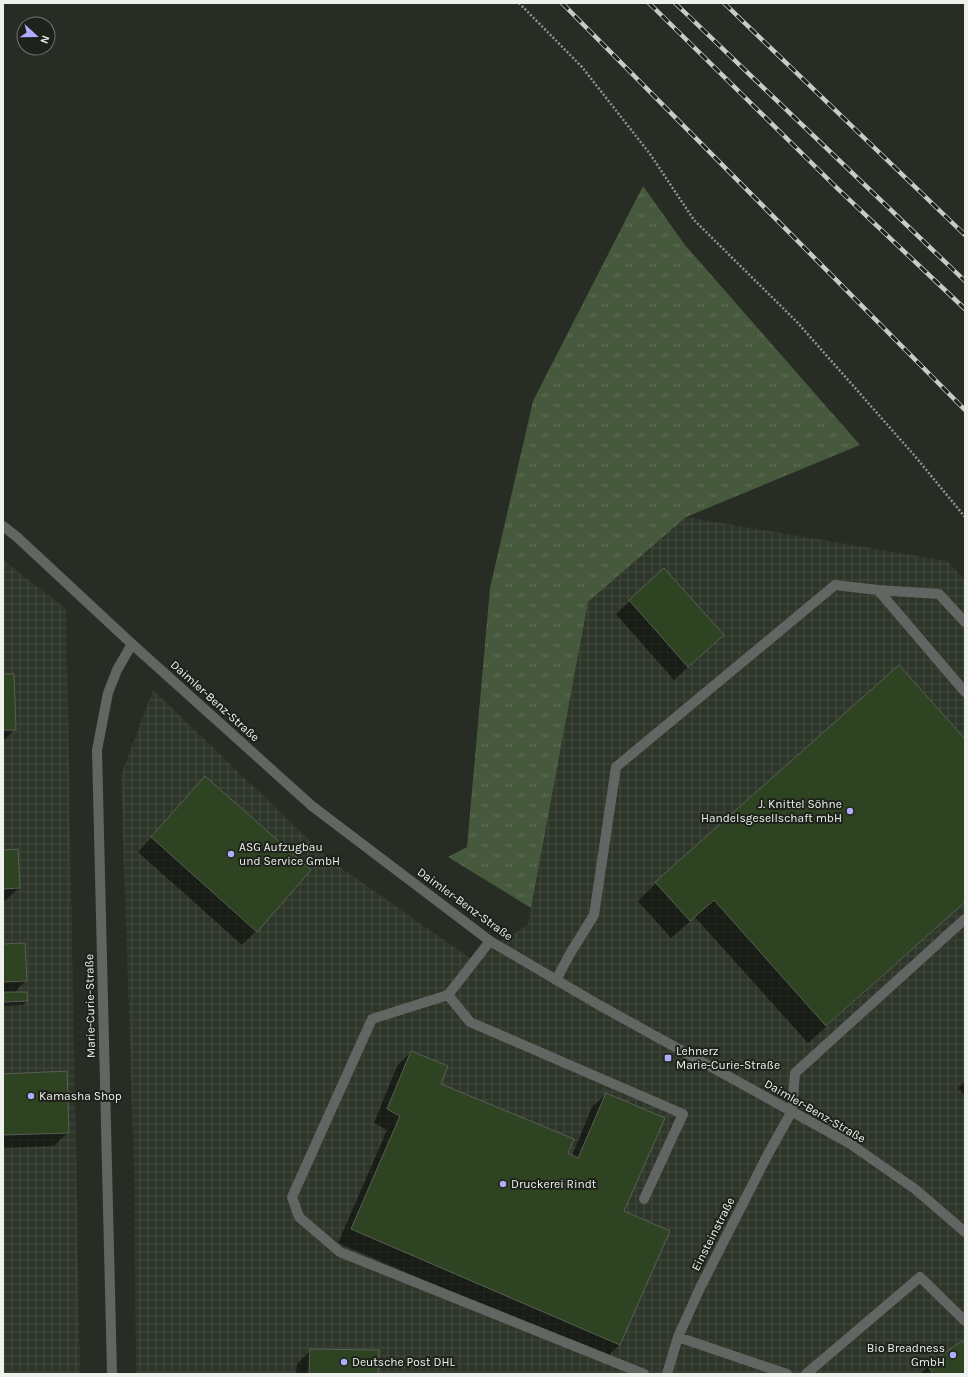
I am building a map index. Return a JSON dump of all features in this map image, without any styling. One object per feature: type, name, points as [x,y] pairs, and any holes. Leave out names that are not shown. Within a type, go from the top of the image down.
[{"type":"street","name":"Daimler-Benz-Straße","points":[[3,526],[312,806],[490,941],[598,1005],[849,1143],[915,1190],[965,1232]]},
{"type":"street","points":[[556,980],[594,915],[616,767],[835,585],[878,590],[939,594],[965,622]]},
{"type":"street","points":[[878,590],[965,692]]},
{"type":"street","name":"Marie-Curie-Straße","points":[[112,1374],[97,750],[108,693],[117,670],[132,644]]},
{"type":"street","points":[[792,1111],[795,1073],[965,919]]},
{"type":"street","points":[[490,941],[448,995],[372,1019],[292,1197],[299,1217],[340,1252],[644,1374]]},
{"type":"street","points":[[448,995],[470,1022],[682,1114],[644,1199]]},
{"type":"street","name":"Einsteinstraße","points":[[667,1374],[678,1337],[707,1274],[768,1154],[792,1111]]},
{"type":"street","points":[[806,1374],[920,1277],[965,1321]]},
{"type":"street","points":[[678,1337],[787,1374]]},
{"type":"path","points":[[519,3],[582,67],[650,154],[694,220],[797,322],[914,455],[965,517]]},
{"type":"shaded area","points":[[686,517],[947,561],[965,580],[965,1374],[136,1374],[134,1166],[121,775],[153,690],[330,860],[471,959],[528,925],[588,602]]},
{"type":"shaded area","points":[[3,560],[66,609],[80,1374],[3,1374]]},
{"type":"green space","points":[[643,186],[685,245],[860,445],[686,517],[588,602],[531,908],[448,857],[467,847],[490,588],[533,401]]},
{"type":"building","points":[[664,568],[724,635],[688,667],[629,600]]},
{"type":"building","name":"J. Knittel Söhne Handelsgesellschaft mbH","points":[[899,665],[965,739],[965,902],[826,1026],[714,900],[690,921],[655,882]]},
{"type":"building","points":[[3,674],[14,674],[16,730],[3,730]]},
{"type":"building","name":"ASG Aufzugbau und Service GmbH","points":[[205,776],[311,870],[257,932],[151,837]]},
{"type":"building","points":[[18,849],[20,888],[3,889],[3,850]]},
{"type":"building","points":[[25,943],[27,981],[3,982],[3,944]]},
{"type":"building","points":[[4,992],[27,992],[28,1001],[4,1002]]},
{"type":"building","name":"Druckerei Rindt","points":[[411,1051],[448,1066],[441,1084],[574,1139],[568,1153],[578,1158],[606,1093],[665,1118],[624,1211],[670,1231],[620,1345],[351,1229],[400,1116],[387,1109]]},
{"type":"building","points":[[67,1071],[69,1133],[3,1135],[3,1074]]},
{"type":"building","name":"Bio Breadness GmbH","points":[[962,1341],[965,1345],[965,1374],[933,1374],[927,1365]]},
{"type":"building","name":"Deutsche Post DHL","points":[[310,1349],[379,1350],[378,1374],[309,1374]]},
{"type":"railway","points":[[562,3],[965,410]]},
{"type":"railway","points":[[649,3],[838,189],[965,309]]},
{"type":"railway","points":[[675,3],[965,281]]},
{"type":"railway","points":[[724,3],[965,235]]},
{"type":"place","name":"J. Knittel Söhne Handelsgesellschaft mbH","points":[[850,811]]},
{"type":"place","name":"ASG Aufzugbau und Service GmbH","points":[[231,854]]},
{"type":"place","name":"Lehnerz Marie-Curie-Straße","points":[[668,1058]]},
{"type":"place","name":"Kamasha Shop","points":[[31,1096]]},
{"type":"place","name":"Druckerei Rindt","points":[[503,1184]]},
{"type":"place","name":"Bio Breadness GmbH","points":[[953,1355]]},
{"type":"place","name":"Deutsche Post DHL","points":[[344,1362]]}]
